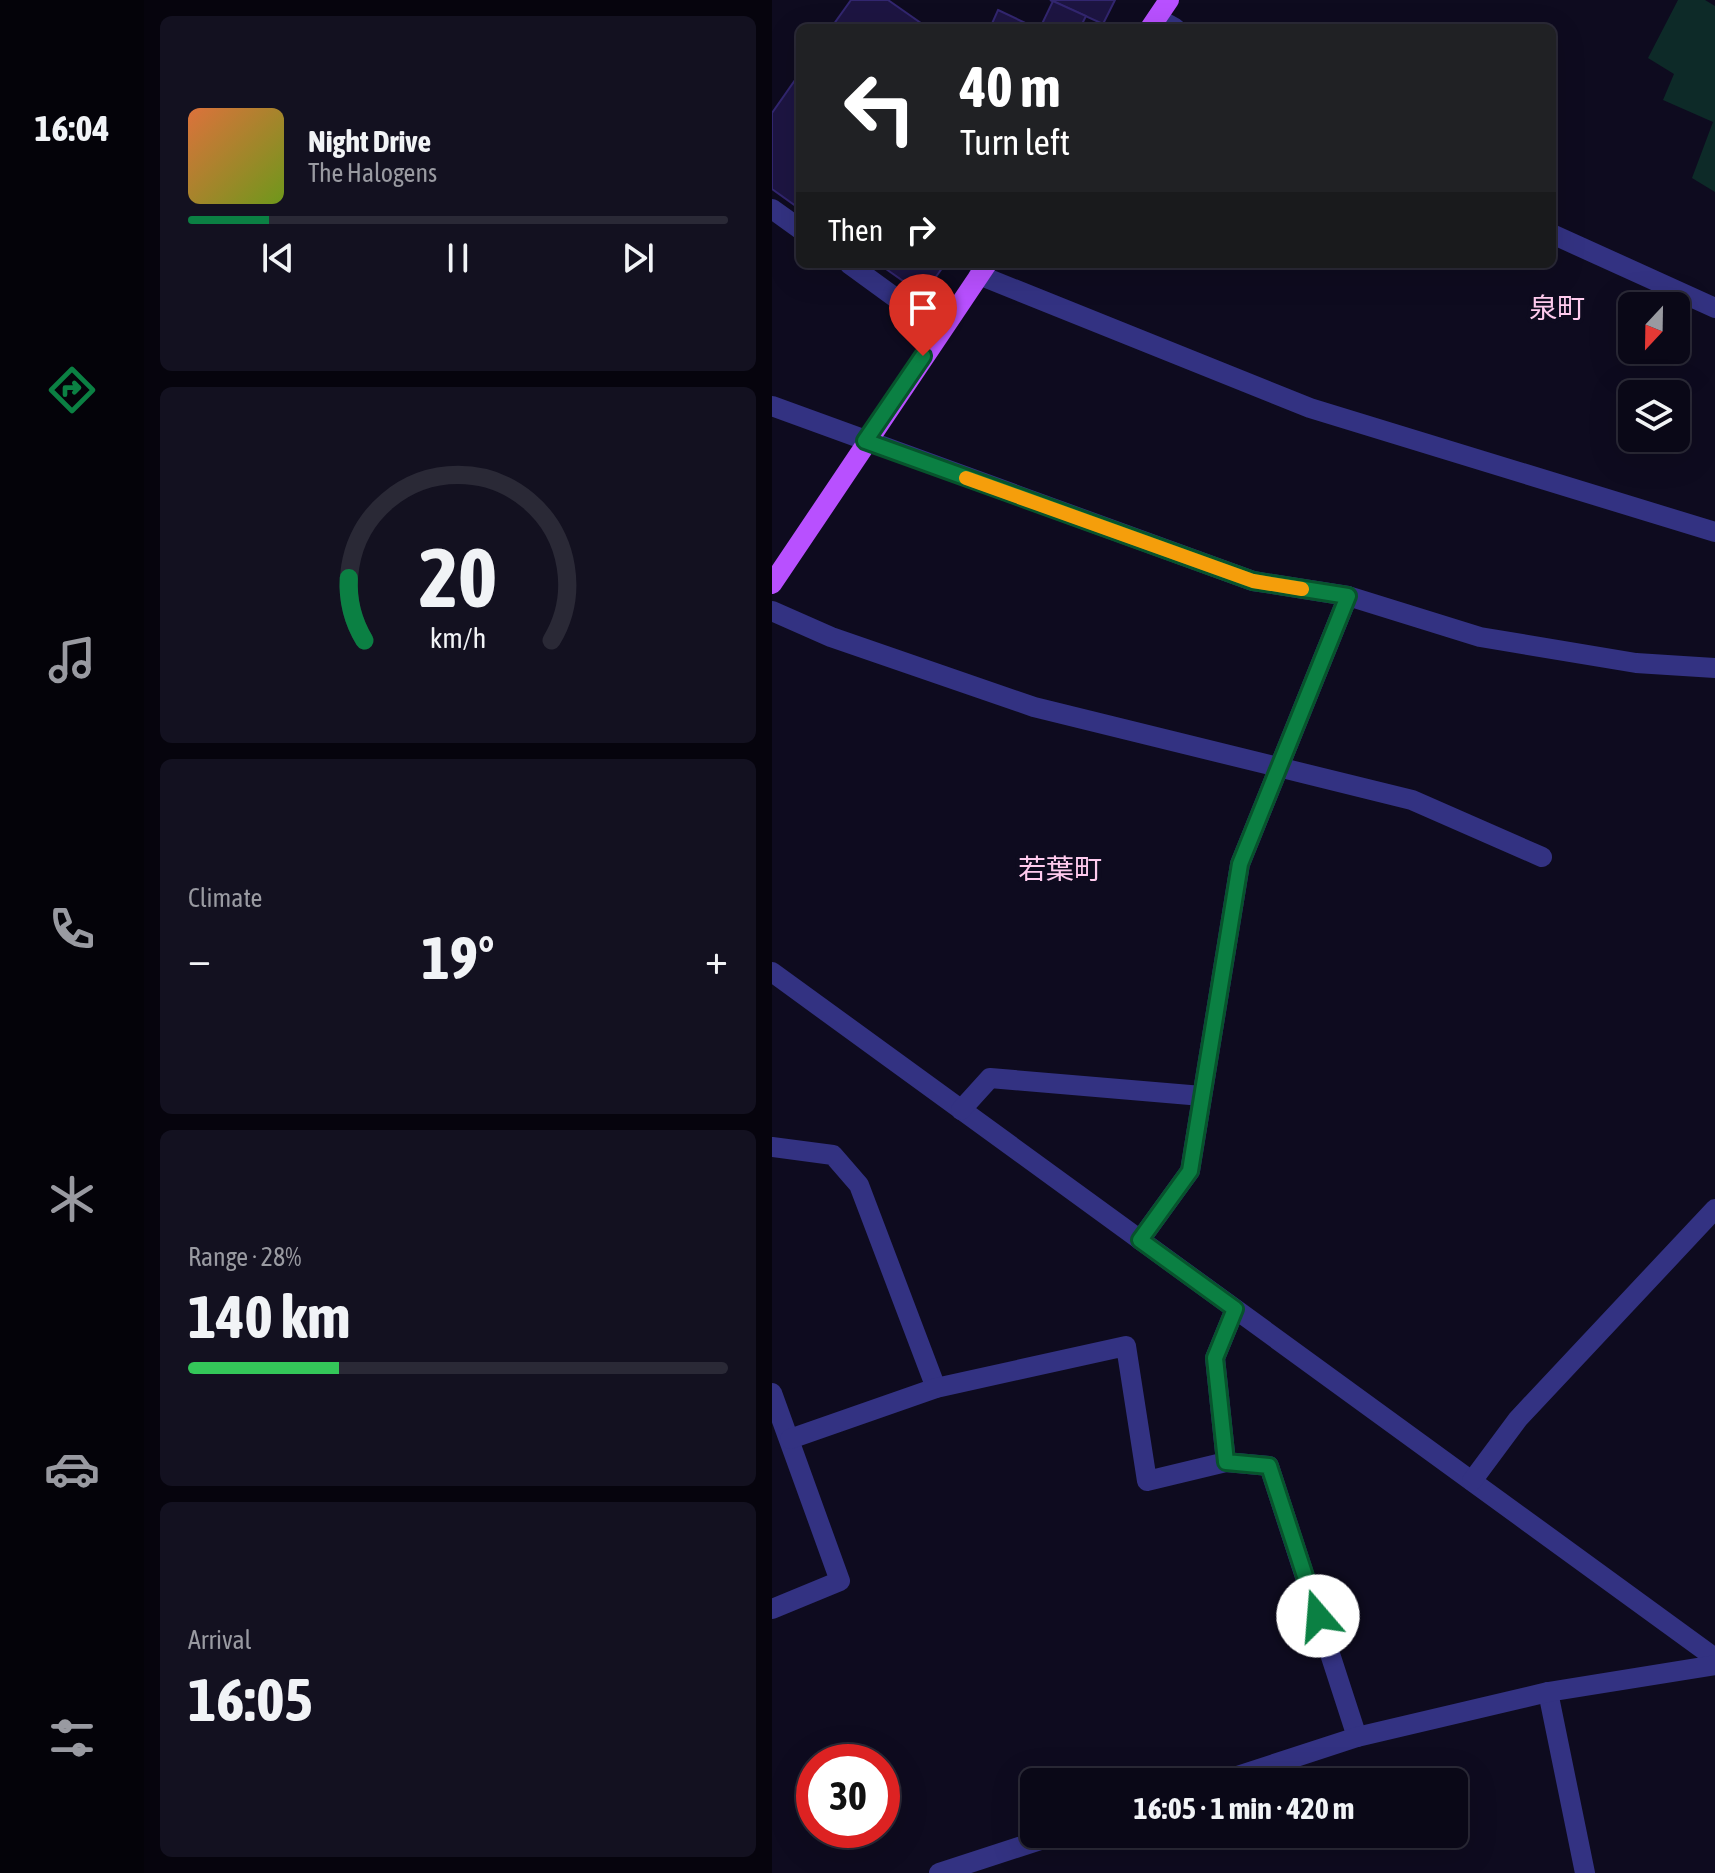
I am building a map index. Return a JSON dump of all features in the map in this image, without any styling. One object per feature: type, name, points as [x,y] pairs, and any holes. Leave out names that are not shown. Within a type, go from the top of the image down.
[{"type":"main road","points":[[1160,24],[1169,0]]},
{"type":"main road","points":[[772,584],[983,269]]},
{"type":"street","points":[[772,209],[796,226]]},
{"type":"street","points":[[1556,236],[1715,308]]},
{"type":"street","points":[[854,268],[941,331]]},
{"type":"street","points":[[983,269],[1310,408],[1715,532]]},
{"type":"street","points":[[772,406],[1253,581],[1348,596],[1480,637],[1636,663],[1715,668]]},
{"type":"street","points":[[1140,1240],[1190,1171],[1240,864],[1348,596]]},
{"type":"street","points":[[772,611],[831,637],[1034,707],[1412,800],[1542,857]]},
{"type":"street","points":[[772,972],[1715,1658]]},
{"type":"street","points":[[961,1110],[990,1078],[1202,1096]]},
{"type":"street","points":[[772,1147],[833,1155],[859,1185],[936,1388]]},
{"type":"street","points":[[1472,1481],[1518,1419],[1715,1209]]},
{"type":"street","points":[[1226,1462],[1215,1358],[1235,1309]]},
{"type":"street","points":[[790,1439],[936,1388],[1126,1346],[1147,1481],[1226,1462],[1269,1466],[1357,1737]]},
{"type":"street","points":[[772,1393],[840,1581],[772,1609]]},
{"type":"street","points":[[1262,1768],[1357,1737],[1548,1692],[1715,1665]]},
{"type":"street","points":[[1548,1692],[1585,1873]]},
{"type":"street","points":[[939,1873],[1020,1847]]},
{"type":"green space","points":[[1678,0],[1705,0],[1715,6],[1715,192],[1692,178],[1713,122],[1663,100],[1674,74],[1648,58]]},
{"type":"building","points":[[851,0],[888,0],[922,24],[834,24]]},
{"type":"building","points":[[1050,0],[1115,0],[1103,24]]},
{"type":"building","points":[[1053,1],[1086,16],[1082,24],[1042,24]]},
{"type":"building","points":[[998,10],[1028,24],[992,24]]},
{"type":"building","points":[[796,79],[796,206],[772,189],[772,113]]},
{"type":"building","points":[[885,268],[942,268],[923,295]]},
{"type":"slow traffic","points":[[966,478],[1253,581],[1302,589]]},
{"type":"district","name":"泉町","points":[[1557,308]]},
{"type":"district","name":"若葉町","points":[[1060,869]]},
{"type":"route","points":[[923,356],[865,441],[1253,581],[1348,596],[1240,864],[1190,1171],[1140,1240],[1235,1309],[1215,1358],[1226,1462],[1269,1466],[1318,1616]]}]
